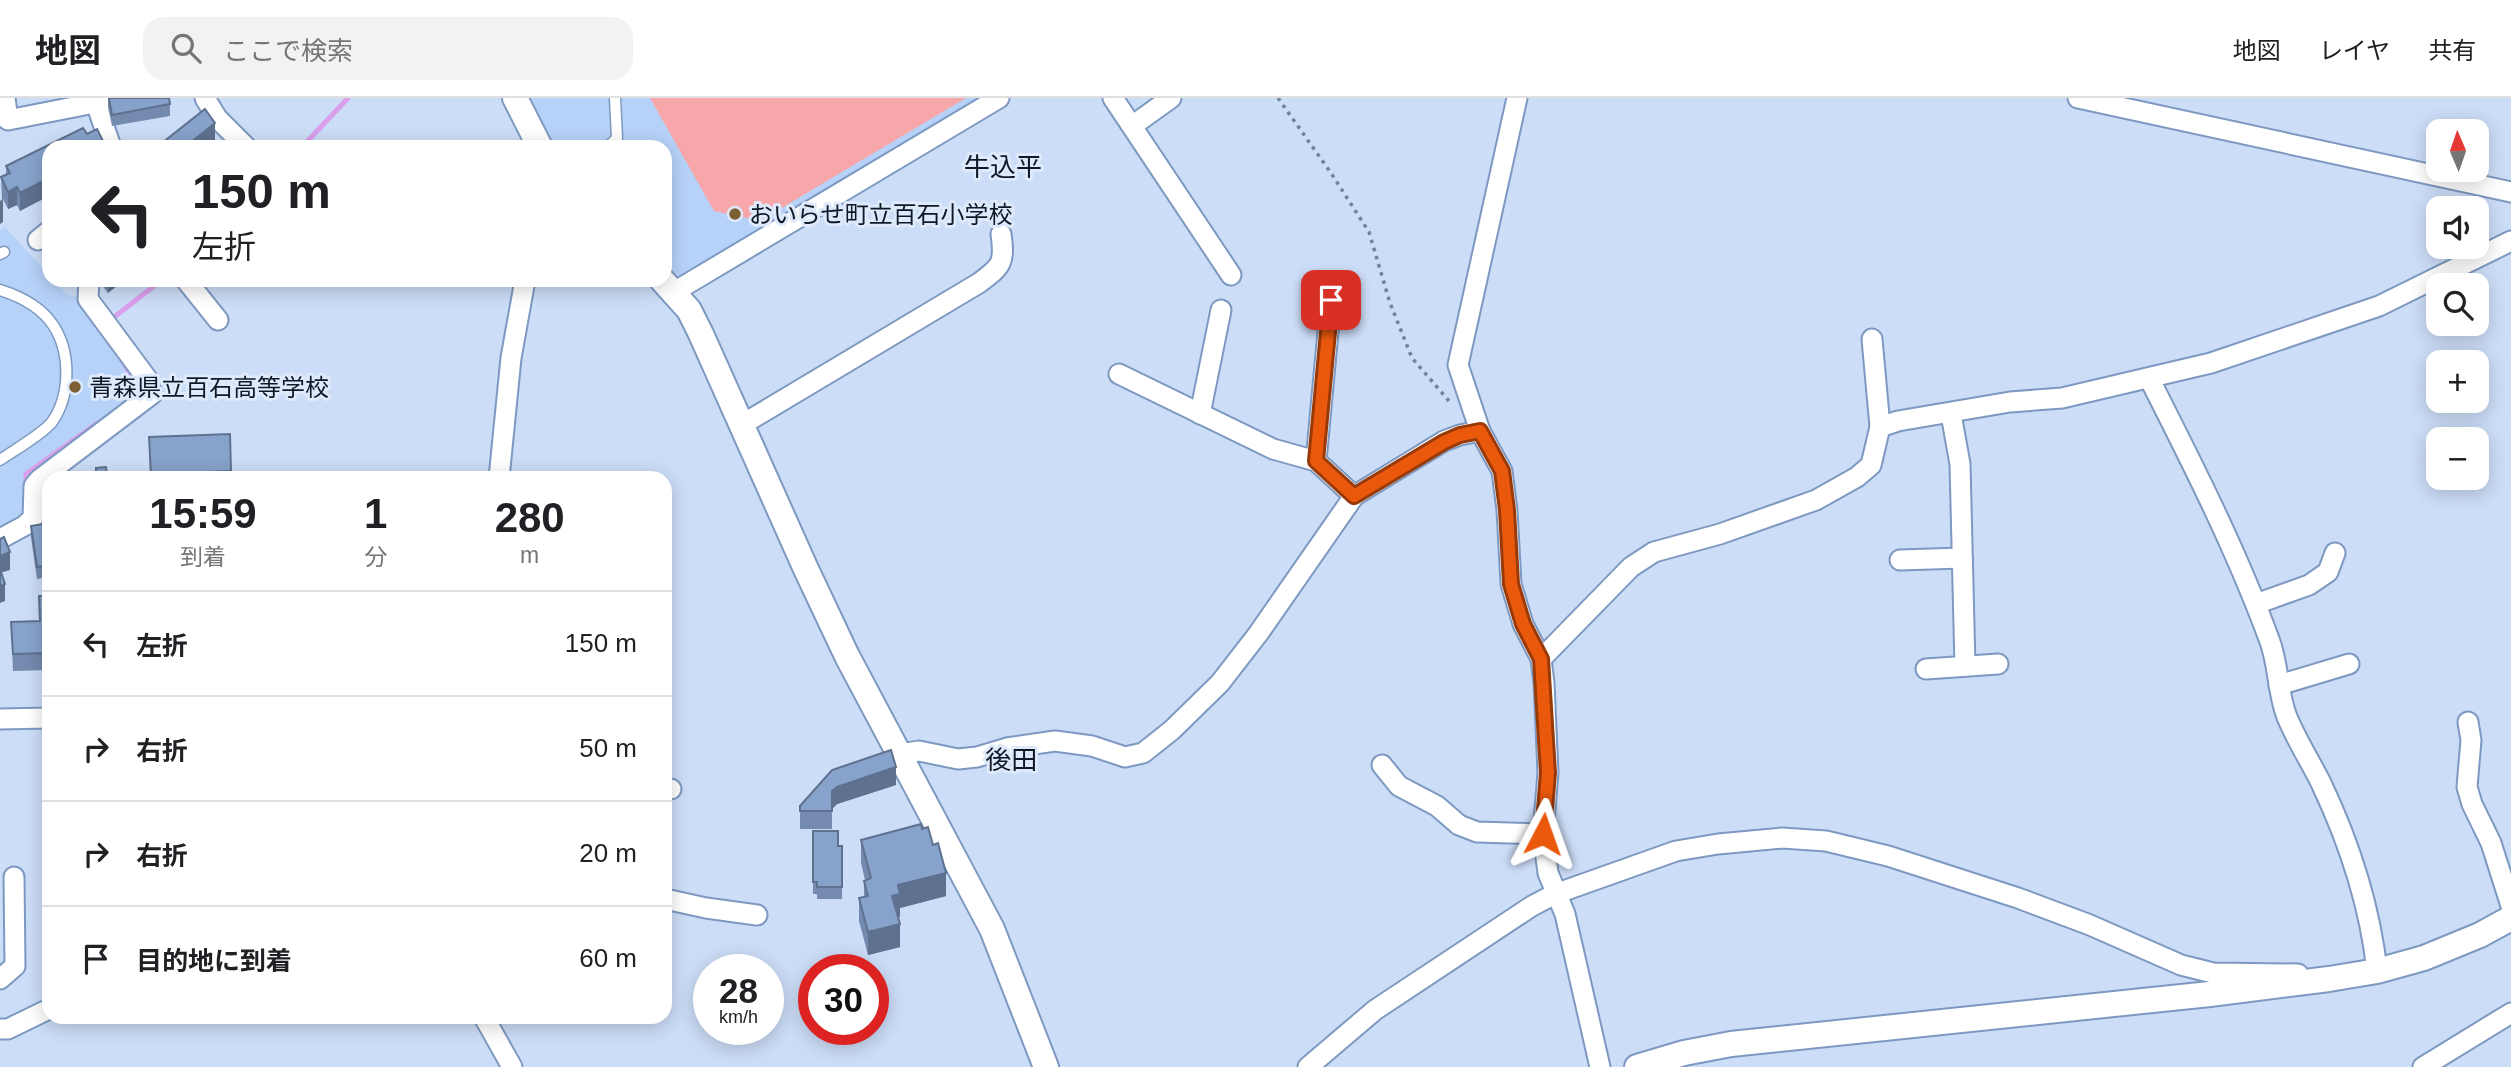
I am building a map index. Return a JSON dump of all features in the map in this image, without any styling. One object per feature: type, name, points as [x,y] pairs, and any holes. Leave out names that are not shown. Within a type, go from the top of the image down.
[{"type":"street","points":[[5,98],[8,120],[120,98]]},
{"type":"street","points":[[515,98],[536,140]]},
{"type":"street","points":[[672,284],[999,98]]},
{"type":"street","points":[[1113,98],[1231,275]]},
{"type":"street","points":[[1132,126],[1171,98]]},
{"type":"street","points":[[1517,98],[1458,365],[1480,431],[1502,471],[1511,584],[1523,624],[1541,659],[1548,773],[1543,834],[1548,873],[1565,914],[1600,1067]]},
{"type":"street","points":[[2078,98],[2511,192]]},
{"type":"street","points":[[96,103],[109,140]]},
{"type":"street","points":[[193,125],[209,104],[236,140]]},
{"type":"street","points":[[743,424],[1000,268],[1004,255],[1001,234]]},
{"type":"street","points":[[1880,427],[1898,421],[2010,402],[2062,398],[2211,363],[2379,306],[2511,240]]},
{"type":"street","points":[[51,471],[152,394],[148,380],[88,299],[89,287]]},
{"type":"street","points":[[192,287],[218,320]]},
{"type":"street","points":[[500,471],[510,358],[524,287]]},
{"type":"street","points":[[669,287],[689,310],[842,645],[992,929],[1046,1067]]},
{"type":"street","points":[[1316,461],[1331,300]]},
{"type":"street","points":[[1200,414],[1221,310]]},
{"type":"street","points":[[1541,659],[1631,567],[1654,552],[1720,534],[1816,500],[1857,477],[1871,465],[1880,427],[1872,339]]},
{"type":"street","points":[[1119,374],[1273,449],[1316,461],[1354,496]]},
{"type":"street","points":[[2149,378],[2200,480],[2274,650],[2287,718],[2320,781],[2350,851],[2372,931],[2377,971]]},
{"type":"street","points":[[1951,414],[1960,464],[1965,666]]},
{"type":"street","points":[[900,754],[919,751],[958,759],[1055,741],[1092,746],[1125,757],[1143,753],[1172,730],[1220,682],[1258,634],[1354,496],[1460,435],[1480,431]]},
{"type":"street","points":[[0,539],[33,519],[34,486],[42,477]]},
{"type":"street","points":[[2256,604],[2309,585],[2328,572],[2335,553]]},
{"type":"street","points":[[1900,561],[1962,558]]},
{"type":"street","points":[[1926,669],[1998,664]]},
{"type":"street","points":[[2279,685],[2349,664]]},
{"type":"street","points":[[0,719],[42,718]]},
{"type":"street","points":[[2468,722],[2471,740],[2467,786],[2472,804],[2491,843],[2511,906]]},
{"type":"street","points":[[1382,765],[1399,786],[1437,806],[1459,825],[1477,832],[1543,834]]},
{"type":"street","points":[[1308,1067],[1375,1010],[1532,905],[1555,894],[1676,851],[1782,838],[1826,841],[1888,856],[2018,898],[2090,925],[2181,965],[2213,972],[2298,974],[2329,979]]},
{"type":"street","points":[[0,979],[15,966],[14,877]]},
{"type":"street","points":[[672,901],[758,915]]},
{"type":"street","points":[[1637,1067],[1684,1053],[1731,1044],[2210,994],[2377,971],[2424,958],[2480,935],[2511,918]]},
{"type":"street","points":[[0,1030],[8,1029],[42,1012]]},
{"type":"street","points":[[2423,1067],[2511,1013]]},
{"type":"street","points":[[488,1024],[512,1067]]},
{"type":"lane","points":[[615,98],[615,140]]},
{"type":"lane","points":[[0,290],[14,294],[35,307],[53,324],[63,348],[67,369],[60,406],[51,424],[0,460]]},
{"type":"path","points":[[1278,98],[1369,232],[1390,303],[1412,358],[1453,406],[1460,435]]},
{"type":"shaded area","name":"おいらせ町立百石小学校","points":[[515,98],[999,98],[674,292],[670,287],[672,140],[536,140]]},
{"type":"shaded area","points":[[650,98],[966,98],[760,221],[714,211]]},
{"type":"shaded area","name":"青森県立百石高等学校","points":[[5,227],[42,267],[42,287],[60,287],[67,295],[88,299],[152,394],[51,471],[42,471],[33,518],[0,539],[0,231]]},
{"type":"building","points":[[109,98],[169,98],[170,104],[112,115]]},
{"type":"building","points":[[205,109],[215,123],[194,140],[166,140]]},
{"type":"building","points":[[83,128],[87,134],[97,129],[102,140],[59,140]]},
{"type":"building","points":[[42,148],[42,182],[20,193],[17,187],[8,192],[1,177],[10,173],[6,166]]},
{"type":"building","points":[[230,434],[231,471],[151,471],[149,437]]},
{"type":"building","points":[[106,467],[106,471],[96,471],[96,468]]},
{"type":"building","points":[[42,524],[42,566],[37,567],[31,526]]},
{"type":"building","points":[[4,537],[10,552],[0,556],[0,539]]},
{"type":"building","points":[[0,569],[5,584],[0,586]]},
{"type":"building","points":[[39,596],[42,596],[42,653],[13,654],[11,622],[40,621]]},
{"type":"building","points":[[891,750],[896,767],[837,787],[832,791],[832,811],[800,811],[800,806],[832,770]]},
{"type":"building","points":[[921,824],[922,829],[928,827],[933,845],[938,843],[946,873],[898,885],[900,894],[892,896],[900,924],[868,932],[859,898],[868,896],[864,881],[871,878],[861,840]]},
{"type":"building","points":[[813,831],[838,831],[838,846],[842,846],[842,887],[817,887],[817,882],[813,882]]},
{"type":"waterway","points":[[309,140],[348,98]]},
{"type":"waterway","points":[[109,321],[153,287]]},
{"type":"waterway","points":[[122,360],[141,392]]},
{"type":"waterway","points":[[26,487],[26,474],[96,424]]},
{"type":"place","name":"おいらせ町立百石小学校","points":[[735,214]]},
{"type":"place","name":"青森県立百石高等学校","points":[[75,387]]},
{"type":"district","name":"牛込平","points":[[1003,167]]},
{"type":"district","name":"後田","points":[[1011,760]]},
{"type":"route","points":[[1331,300],[1316,461],[1354,496],[1444,442],[1480,431],[1502,471],[1511,584],[1523,624],[1541,659],[1544,683],[1548,773],[1543,834]]}]
